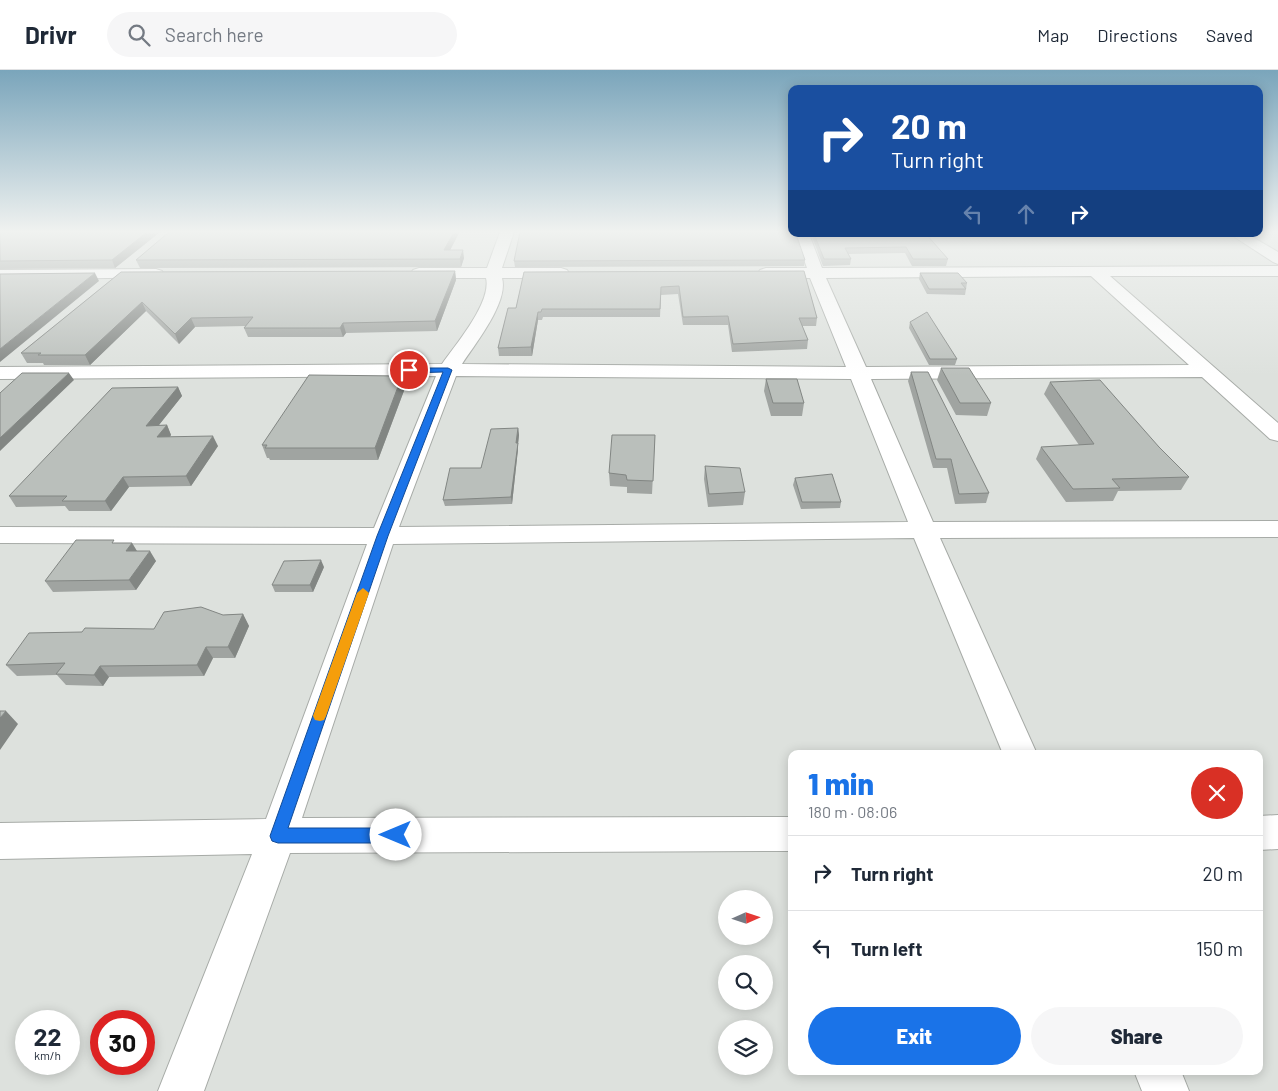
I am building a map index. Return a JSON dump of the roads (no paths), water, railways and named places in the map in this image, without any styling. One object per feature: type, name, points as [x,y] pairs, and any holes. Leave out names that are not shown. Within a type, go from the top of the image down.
[{"type":"street","points":[[97,293],[112,280]]},
{"type":"street","points":[[181,1091],[278,836],[383,536],[448,370],[486,315],[496,285],[495,280]]},
{"type":"street","points":[[818,280],[1018,750]]},
{"type":"street","points":[[1104,280],[1278,434]]},
{"type":"street","points":[[0,373],[22,354]]},
{"type":"street","points":[[0,373],[448,370],[859,373],[1206,371]]},
{"type":"street","points":[[0,535],[383,536],[923,530],[1278,529]]},
{"type":"street","points":[[1263,832],[1278,832]]},
{"type":"street","points":[[0,841],[278,836],[788,834]]},
{"type":"street","points":[[1159,1075],[1166,1091]]}]
